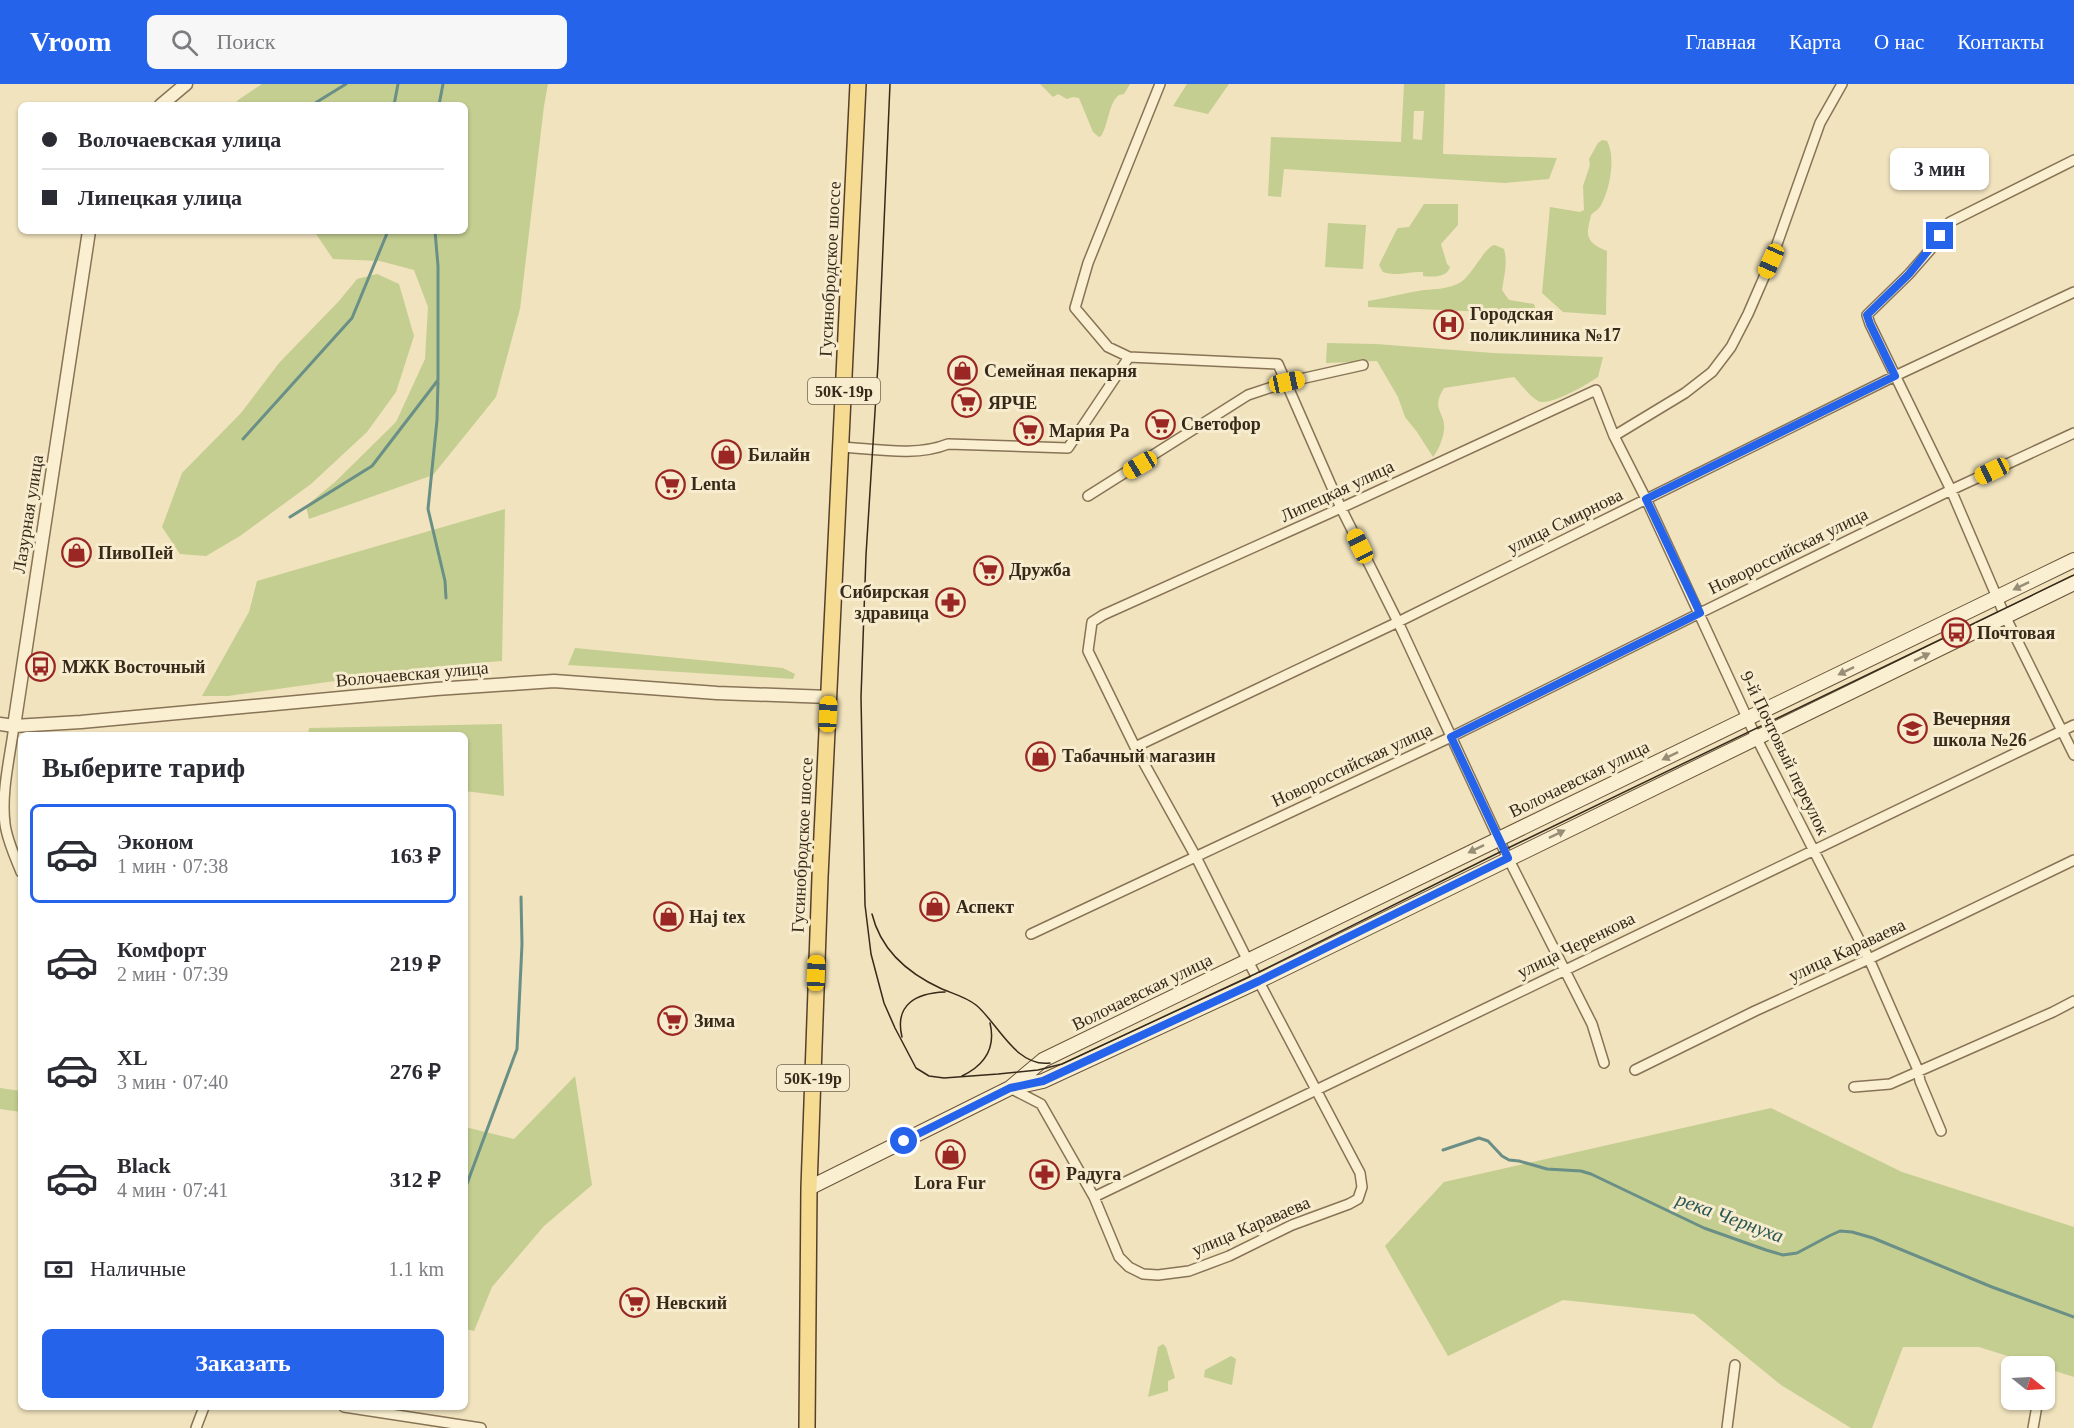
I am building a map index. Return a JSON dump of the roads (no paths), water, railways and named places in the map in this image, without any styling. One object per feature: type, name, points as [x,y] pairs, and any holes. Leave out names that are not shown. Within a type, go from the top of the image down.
[{"type":"main road","name":"Гусинобродское шоссе","points":[[807,1428],[809,1188],[820,877],[858,84]]},
{"type":"main road","name":"Волочаевская улица","points":[[1010,1088],[1042,1060],[2074,560]]},
{"type":"main road","name":"Волочаевская улица","points":[[809,1188],[1010,1088],[1043,1081],[1259,981],[2074,583]]},
{"type":"street","points":[[165,102],[186,84]]},
{"type":"street","points":[[1160,84],[1088,263],[1075,308],[1108,346],[1128,357],[1278,364],[1341,508],[1398,622],[1498,838],[1592,1024],[1604,1063]]},
{"type":"street","points":[[1614,436],[1685,393],[1712,372],[1731,347],[1771,261],[1820,123],[1842,84]]},
{"type":"street","points":[[2074,160],[1950,222],[1909,274],[1867,315],[1952,490],[2005,616],[2074,755]]},
{"type":"street","name":"Лазурная улица","points":[[18,864],[5,823],[5,793],[89,234]]},
{"type":"street","name":"улица Смирнова","points":[[1135,747],[1398,622],[1895,376],[2074,292]]},
{"type":"street","points":[[842,447],[894,450],[935,449],[948,444],[1068,448],[1128,357]]},
{"type":"street","points":[[1088,496],[1248,395],[1287,382],[1363,365]]},
{"type":"street","name":"9-й Почтовый переулок","points":[[1596,390],[1614,436],[1700,613],[1756,737],[1869,959],[1918,1070],[1920,1081],[1941,1131]]},
{"type":"street","name":"Липецкая улица","points":[[1135,747],[1088,651],[1092,622],[1596,390]]},
{"type":"street","name":"Новороссийская улица","points":[[1030,934],[1451,737],[1952,490],[2074,433]]},
{"type":"street","name":"Волочаевская улица","points":[[0,724],[14,726],[152,716],[436,689],[554,681],[717,693],[829,697]]},
{"type":"street","name":"улица Черенкова","points":[[1094,1197],[2074,725]]},
{"type":"street","points":[[1135,747],[1196,857],[1248,961],[1317,1089]]},
{"type":"street","name":"улица Караваева","points":[[1635,1070],[2074,860]]},
{"type":"street","points":[[1854,1087],[1890,1084],[2074,1001]]},
{"type":"street","points":[[1010,1088],[1041,1104],[1094,1197]]},
{"type":"street","name":"улица Караваева","points":[[1094,1197],[1119,1257],[1128,1267],[1143,1274],[1158,1275],[1189,1271],[1229,1256],[1292,1225],[1349,1204],[1358,1199],[1362,1188],[1360,1173],[1317,1089]]},
{"type":"street","points":[[1727,1428],[1735,1365]]},
{"type":"street","points":[[196,1428],[203,1410]]},
{"type":"street","points":[[364,1410],[481,1428]]},
{"type":"street","points":[[2033,1428],[2036,1410]]},
{"type":"waterway","points":[[317,102],[346,84]]},
{"type":"waterway","points":[[395,102],[398,84]]},
{"type":"waterway","points":[[440,102],[443,84]]},
{"type":"waterway","points":[[243,439],[352,318],[387,234]]},
{"type":"waterway","points":[[290,517],[372,466],[438,380],[438,266],[435,234]]},
{"type":"waterway","points":[[438,382],[437,420],[428,509],[445,581],[446,598]]},
{"type":"waterway","points":[[468,1181],[517,1049],[522,944],[521,897]]},
{"type":"waterway","name":"река Чернуха","points":[[1443,1150],[1479,1138],[1488,1141],[1509,1160],[1547,1169],[1581,1171],[1591,1174],[1704,1228],[1783,1255],[1797,1253],[1840,1231],[1852,1232],[1873,1238],[1992,1287],[2074,1317]]},
{"type":"tram line","points":[[890,84],[861,697],[865,905],[871,954],[884,1003],[916,1068],[929,1076],[944,1078],[998,1074],[1038,1070],[1062,1064],[1255,974],[1504,850],[2074,575]]},
{"type":"tram line","points":[[872,914],[882,939],[898,960],[930,983],[976,1005],[1008,1042],[1027,1058],[1038,1063],[1050,1063]]},
{"type":"tram line","points":[[902,1037],[901,1016],[910,1002],[925,995],[945,992]]},
{"type":"tram line","points":[[962,1076],[977,1067],[987,1055],[991,1040],[990,1023]]},
{"type":"place","name":"Городская поликлиника №17","points":[[1449,324]]},
{"type":"place","name":"Семейная пекарня","points":[[963,371]]},
{"type":"place","name":"ЯРЧЕ","points":[[967,403]]},
{"type":"place","name":"Светофор","points":[[1160,424]]},
{"type":"place","name":"Мария Ра","points":[[1028,431]]},
{"type":"place","name":"Билайн","points":[[727,455]]},
{"type":"place","name":"Lenta","points":[[670,484]]},
{"type":"place","name":"ПивоПей","points":[[77,553]]},
{"type":"place","name":"Дружба","points":[[988,570]]},
{"type":"place","name":"Сибирская здравица","points":[[950,602]]},
{"type":"place","name":"Почтовая","points":[[1956,633]]},
{"type":"place","name":"МЖК Восточный","points":[[41,667]]},
{"type":"place","name":"Вечерняя школа №26","points":[[1912,729]]},
{"type":"place","name":"Табачный магазин","points":[[1041,756]]},
{"type":"place","name":"Аспект","points":[[935,907]]},
{"type":"place","name":"Haj tex","points":[[668,917]]},
{"type":"place","name":"Зима","points":[[673,1021]]},
{"type":"place","name":"Lora Fur","points":[[950,1154]]},
{"type":"place","name":"Радуга","points":[[1045,1174]]},
{"type":"place","name":"Невский","points":[[635,1303]]}]
